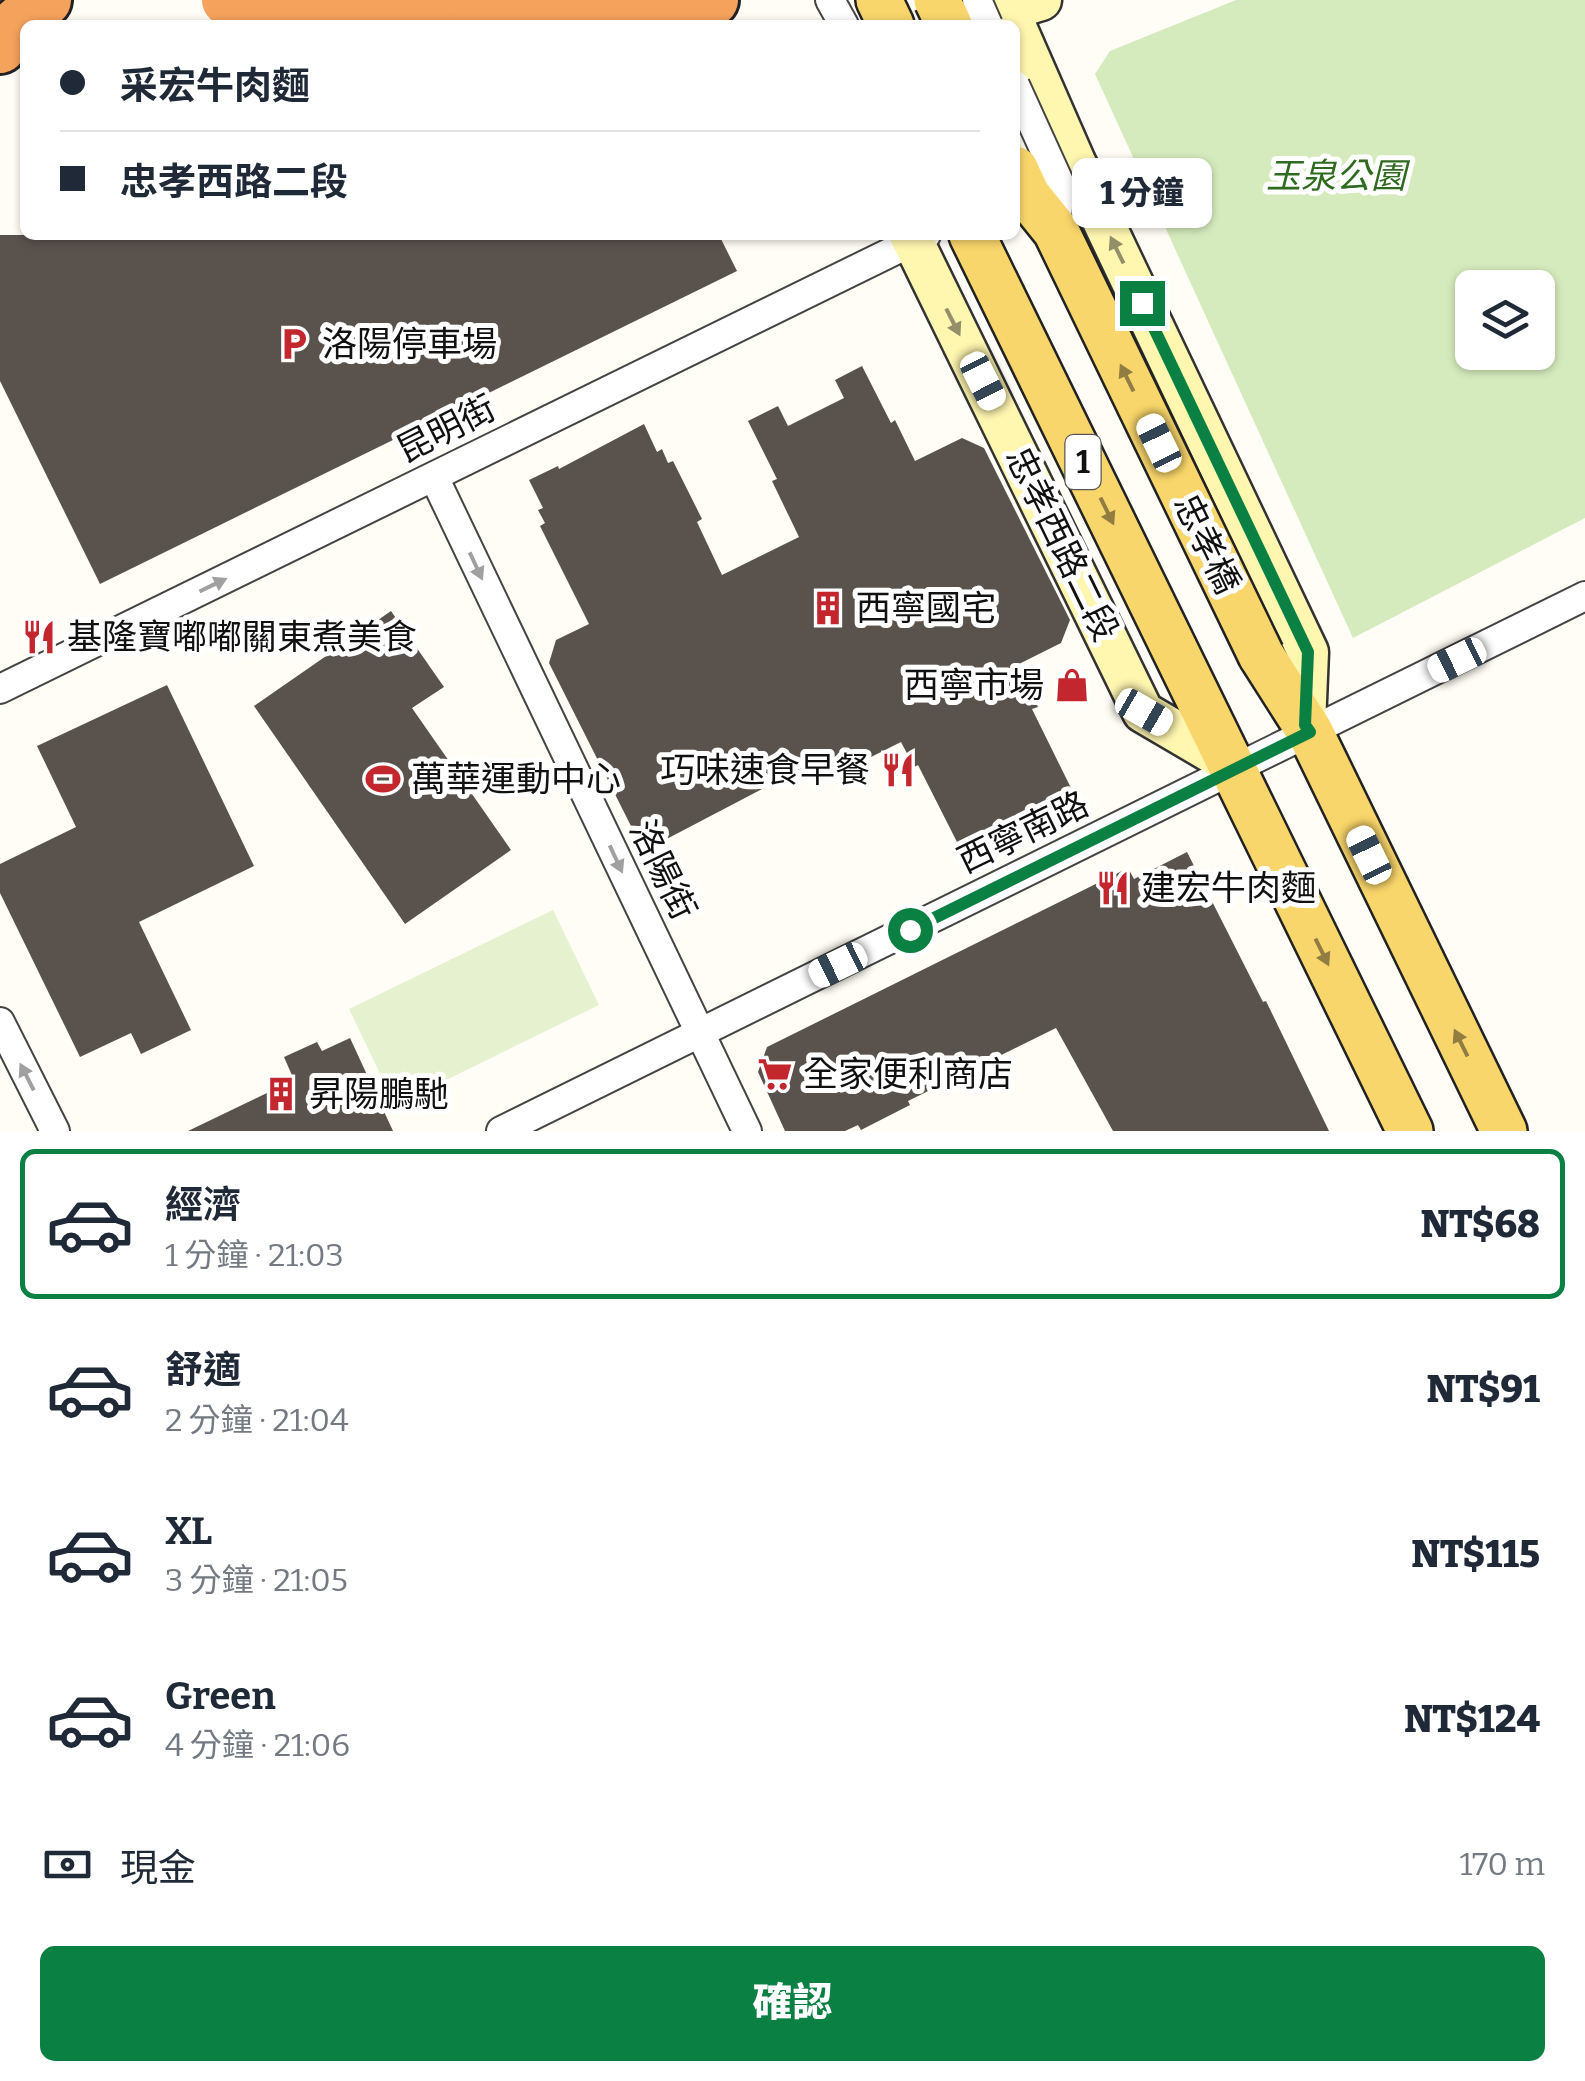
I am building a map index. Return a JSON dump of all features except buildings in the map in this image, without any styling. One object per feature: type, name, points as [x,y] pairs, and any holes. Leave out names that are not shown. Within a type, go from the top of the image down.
[{"type":"highway","points":[[22,20],[45,0]]},
{"type":"highway","points":[[230,0],[249,8],[343,12],[433,0]]},
{"type":"highway","points":[[230,0],[514,17],[618,13],[712,0]]},
{"type":"highway","points":[[0,49],[20,22]]},
{"type":"main road","name":"忠孝橋","points":[[1020,179],[1056,232],[1261,655],[1307,729]]},
{"type":"main road","name":"1","points":[[974,240],[1410,1131]]},
{"type":"main road","name":"1","points":[[1307,729],[1504,1131]]},
{"type":"street","points":[[975,20],[1007,14]]},
{"type":"street","points":[[1020,42],[1308,652],[1307,729]]},
{"type":"street","points":[[1020,96],[1060,184],[1056,232]]},
{"type":"street","points":[[1020,189],[1075,162]]},
{"type":"street","name":"昆明街","points":[[0,689],[910,240]]},
{"type":"street","name":"忠孝西路二段","points":[[917,240],[1144,712],[1231,766]]},
{"type":"street","name":"洛陽街","points":[[434,478],[748,1131]]},
{"type":"street","name":"西寧南路","points":[[501,1131],[1231,766],[1585,596]]},
{"type":"street","points":[[0,1022],[55,1131]]},
{"type":"green space","name":"玉泉公園","points":[[1236,0],[1585,0],[1585,518],[1353,638],[1095,74],[1110,51]]},
{"type":"green space","points":[[553,910],[599,1005],[395,1105],[349,1009]]},
{"type":"place","name":"洛陽停車場","points":[[294,344]]},
{"type":"place","name":"西寧國宅","points":[[828,608]]},
{"type":"place","name":"基隆寶嘟嘟關東煮美食","points":[[39,637]]},
{"type":"place","name":"西寧市場","points":[[1072,685]]},
{"type":"place","name":"巧味速食早餐","points":[[898,770]]},
{"type":"place","name":"萬華運動中心","points":[[383,779]]},
{"type":"place","name":"建宏牛肉麵","points":[[1113,888]]},
{"type":"place","name":"全家便利商店","points":[[775,1074]]},
{"type":"place","name":"昇陽鵬馳","points":[[281,1094]]},
{"type":"route","points":[[910,930],[1310,732],[1305,725],[1308,652],[1142,303]]}]
